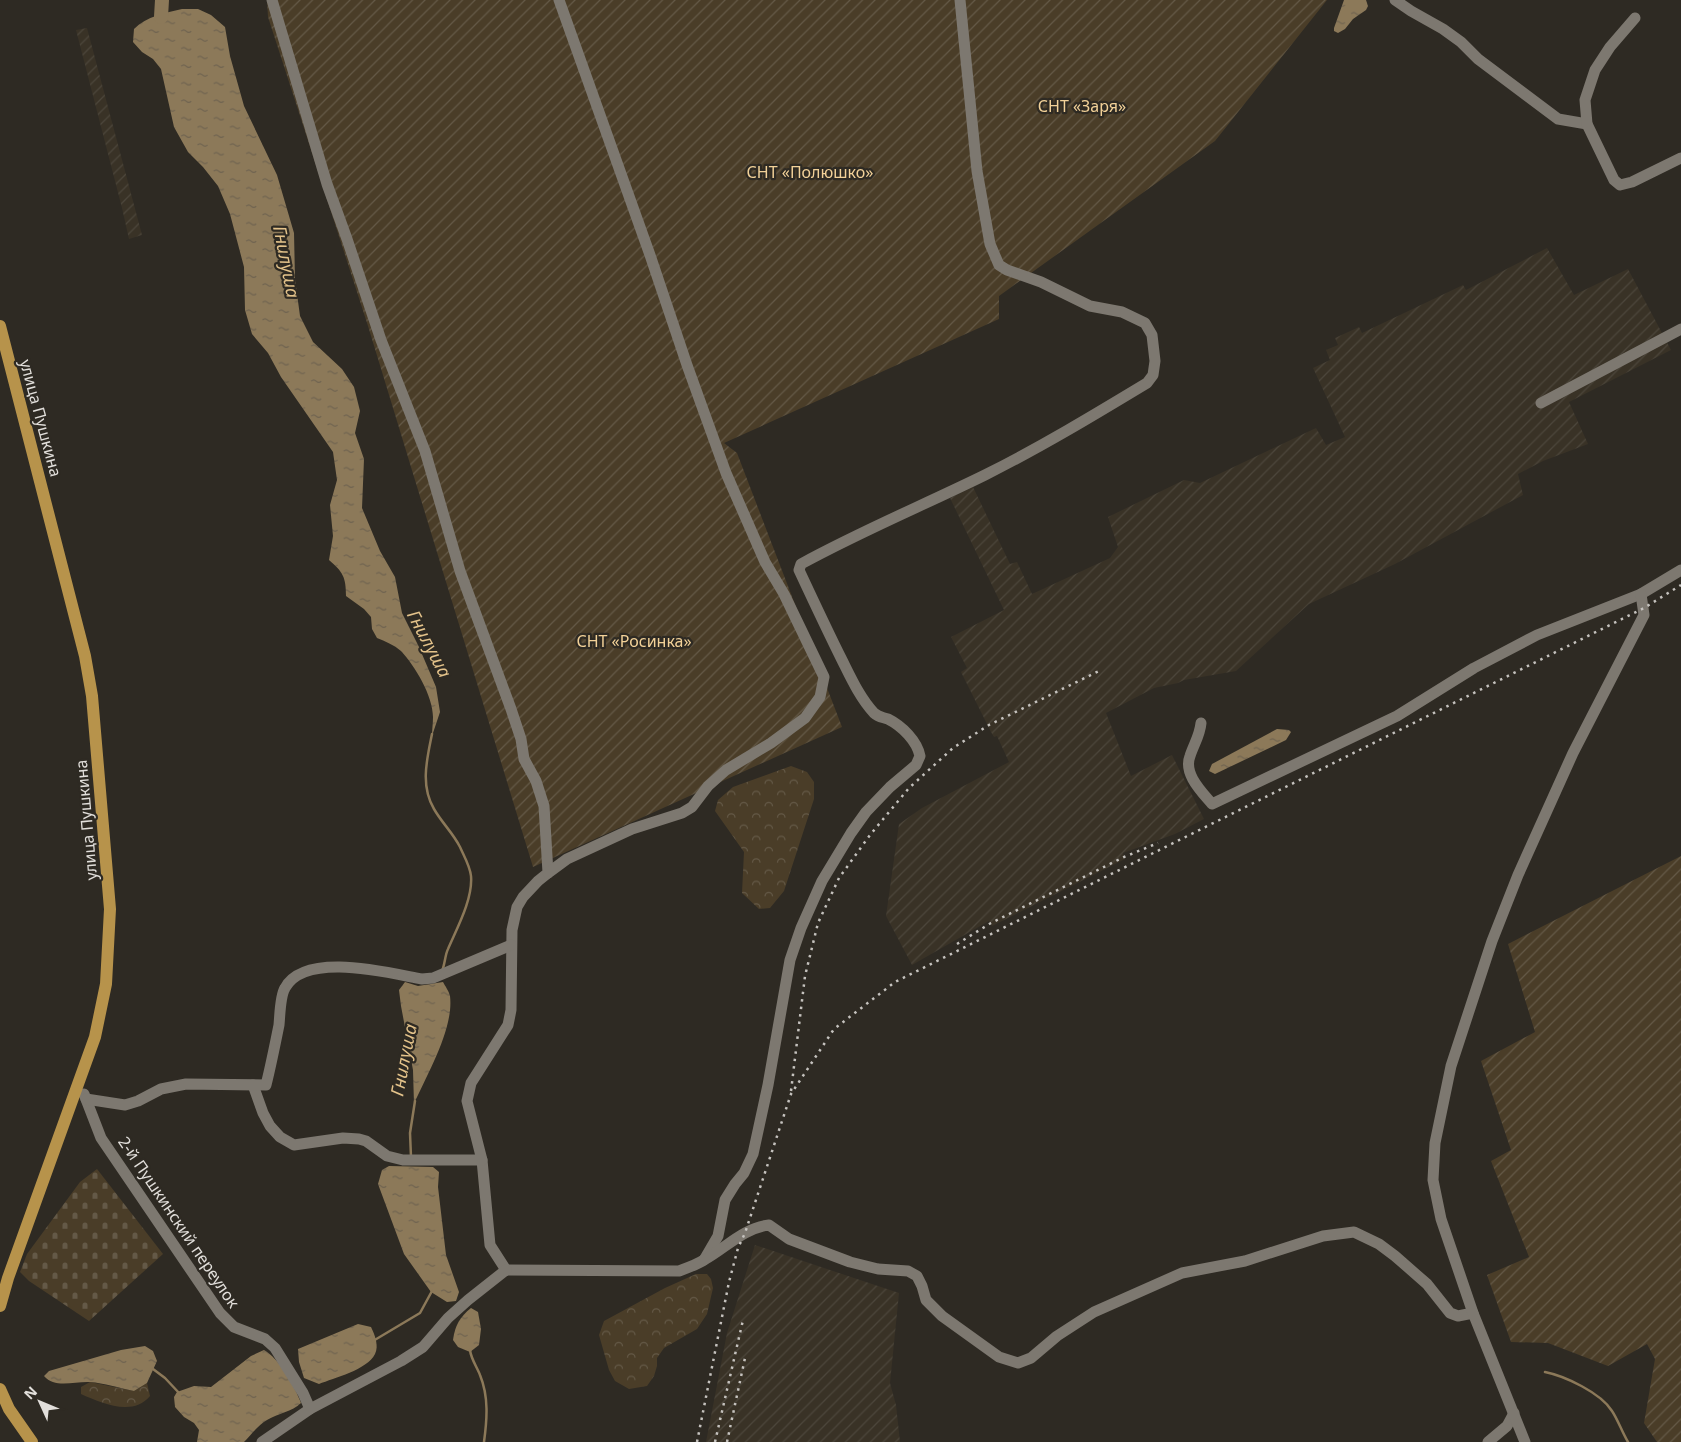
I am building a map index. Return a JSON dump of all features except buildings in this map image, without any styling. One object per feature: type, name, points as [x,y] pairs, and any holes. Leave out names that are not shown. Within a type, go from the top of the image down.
[{"type":"main road","name":"улица Пушкина","points":[[0,326],[85,656],[92,696],[110,909],[106,984],[95,1036],[4,1277],[0,1306]]},
{"type":"main road","points":[[0,1389],[9,1410],[32,1442]]},
{"type":"street","points":[[272,0],[327,184],[381,340],[424,450],[460,571],[511,708],[521,739],[524,759],[536,781],[544,806],[548,873]]},
{"type":"street","points":[[506,1270],[490,1245],[482,1160],[467,1101],[472,1083],[508,1025],[511,1010],[512,930],[517,907],[538,880],[567,859],[632,829],[682,813],[692,807],[708,786],[726,770],[805,718],[820,697],[824,676],[784,594],[765,562],[726,473],[559,0]]},
{"type":"street","points":[[704,1260],[718,1236],[725,1200],[744,1173],[753,1154],[768,1086],[790,960],[801,928],[822,881],[850,833],[866,812],[890,787],[916,765],[920,756],[918,747],[908,734],[888,720],[877,716],[856,688],[799,570],[802,564],[875,526],[986,475],[1147,383],[1153,375],[1155,361],[1152,335],[1145,323],[1122,312],[1090,306],[1041,282],[1006,270],[999,265],[990,244],[977,172],[960,0]]},
{"type":"street","points":[[1396,0],[1410,11],[1443,29],[1461,42],[1478,59],[1558,119],[1587,124]]},
{"type":"street","points":[[1635,18],[1610,47],[1595,70],[1585,100],[1587,124],[1614,180],[1620,185],[1632,182],[1681,158]]},
{"type":"street","points":[[1541,403],[1681,329]]},
{"type":"street","points":[[1202,723],[1200,733],[1188,758],[1190,774],[1212,804],[1397,716],[1474,668],[1537,635],[1641,594],[1681,570]]},
{"type":"street","points":[[1525,1442],[1473,1313],[1441,1219],[1434,1180],[1434,1142],[1452,1066],[1492,941],[1518,875],[1573,753],[1644,614],[1641,594]]},
{"type":"street","points":[[86,1099],[125,1105],[138,1101],[161,1089],[186,1084],[266,1085],[274,1053],[284,988],[298,973],[314,968],[350,967],[422,979],[433,978],[511,946]]},
{"type":"street","name":"2-й Пушкинский переулок","points":[[79,1080],[101,1138],[220,1313],[234,1327],[265,1339],[275,1348],[303,1393],[310,1409]]},
{"type":"street","points":[[253,1085],[270,1126],[280,1136],[294,1145],[343,1138],[359,1139],[366,1141],[387,1156],[403,1160],[482,1160]]},
{"type":"street","points":[[262,1442],[310,1409],[401,1362],[423,1346],[448,1318],[506,1270],[679,1271],[704,1260],[757,1226],[769,1225],[789,1239],[850,1262],[878,1269],[908,1270],[916,1276],[926,1300],[942,1316],[999,1357],[1018,1363],[1031,1358],[1056,1336],[1094,1312],[1182,1273],[1245,1261],[1323,1236],[1354,1232],[1379,1244],[1395,1256],[1427,1284],[1450,1313],[1458,1316],[1473,1313]]},
{"type":"street","points":[[1488,1442],[1507,1426],[1514,1413]]},
{"type":"shaded area","points":[[87,28],[142,235],[129,239],[76,30]]},
{"type":"shaded area","points":[[1547,248],[1574,295],[1628,269],[1671,350],[1569,402],[1588,444],[1543,461],[1518,474],[1523,495],[1395,564],[1309,604],[1236,671],[1184,680],[1154,688],[1106,713],[1131,776],[1172,755],[1204,819],[1175,834],[1123,853],[1125,859],[992,926],[989,921],[912,965],[886,916],[899,824],[922,808],[1009,762],[997,736],[994,737],[991,732],[961,672],[967,668],[951,637],[1004,610],[950,498],[973,487],[1010,564],[1017,562],[1032,594],[1110,558],[1118,547],[1108,517],[1184,480],[1200,483],[1316,428],[1326,445],[1345,437],[1313,368],[1330,360],[1326,350],[1338,345],[1335,338],[1359,327],[1362,333],[1463,285],[1466,290]]},
{"type":"shaded area","points":[[755,1245],[899,1293],[890,1383],[896,1405],[900,1442],[706,1442],[727,1333]]},
{"type":"green space","points":[[267,0],[1327,0],[1215,141],[999,296],[999,319],[724,443],[737,453],[842,727],[533,867],[368,326],[268,17]]},
{"type":"green space","points":[[791,766],[807,772],[814,782],[814,799],[784,891],[770,908],[759,909],[742,893],[744,852],[715,811],[718,800],[733,787]]},
{"type":"green space","points":[[1681,856],[1681,1442],[1657,1442],[1644,1423],[1655,1359],[1647,1344],[1608,1366],[1548,1343],[1511,1342],[1487,1275],[1529,1257],[1491,1161],[1511,1150],[1481,1061],[1535,1032],[1508,944]]},
{"type":"green space","points":[[97,1169],[163,1254],[89,1321],[29,1281],[20,1272],[27,1254],[80,1182]]},
{"type":"green space","points":[[696,1274],[707,1274],[711,1279],[713,1288],[707,1314],[697,1329],[664,1348],[657,1358],[654,1376],[647,1386],[629,1389],[615,1381],[609,1370],[599,1335],[604,1321],[665,1288]]},
{"type":"green space","points":[[90,1382],[134,1391],[147,1383],[150,1396],[135,1406],[126,1407],[107,1404],[81,1394],[81,1387]]},
{"type":"water","points":[[1344,0],[1366,0],[1368,6],[1345,29],[1338,33],[1334,31],[1334,28]]},
{"type":"water","points":[[182,9],[198,9],[211,15],[225,27],[230,56],[244,106],[277,175],[294,233],[295,279],[300,316],[313,342],[342,369],[354,387],[360,411],[355,433],[364,459],[362,508],[380,551],[395,577],[402,613],[436,687],[440,712],[432,736],[433,717],[430,700],[417,673],[401,651],[377,638],[372,629],[371,617],[364,609],[346,596],[343,575],[329,560],[333,536],[330,505],[337,480],[333,452],[281,377],[268,353],[252,334],[245,310],[244,267],[230,214],[218,186],[188,152],[174,127],[161,69],[153,59],[142,52],[133,42],[134,29],[139,25],[156,16]]},
{"type":"water","points":[[1277,729],[1289,730],[1291,732],[1286,740],[1215,774],[1209,771],[1212,764]]},
{"type":"water","points":[[405,982],[418,986],[443,982],[450,996],[448,1023],[444,1037],[414,1104],[413,1070],[399,990]]},
{"type":"water","points":[[389,1166],[433,1167],[439,1172],[438,1187],[446,1255],[459,1292],[456,1301],[447,1302],[431,1292],[404,1254],[378,1184],[382,1170]]},
{"type":"water","points":[[471,1308],[478,1312],[481,1329],[479,1345],[470,1352],[458,1347],[453,1340],[459,1322]]},
{"type":"water","points":[[358,1324],[371,1327],[374,1333],[377,1348],[371,1360],[350,1373],[319,1384],[304,1378],[299,1362],[298,1349]]},
{"type":"water","points":[[145,1346],[153,1351],[157,1361],[147,1383],[134,1391],[90,1382],[59,1383],[49,1380],[44,1376],[49,1371],[121,1350]]},
{"type":"water","points":[[264,1350],[281,1366],[291,1381],[301,1403],[264,1422],[244,1442],[197,1442],[199,1430],[194,1423],[184,1417],[175,1407],[174,1397],[177,1392],[194,1386],[211,1387],[251,1356]]},
{"type":"waterway","name":"Гнилуша","points":[[161,17],[162,0]]},
{"type":"waterway","name":"Гнилуша","points":[[432,734],[426,772],[427,791],[434,809],[460,847],[471,876],[470,894],[467,904],[447,951],[442,971]]},
{"type":"waterway","name":"Гнилуша","points":[[411,1157],[410,1133],[415,1101]]},
{"type":"waterway","points":[[373,1341],[420,1313],[432,1291]]},
{"type":"waterway","name":"Гнилуша","points":[[470,1350],[485,1392],[484,1442]]},
{"type":"waterway","points":[[153,1369],[165,1378],[180,1394]]},
{"type":"waterway","points":[[1545,1372],[1572,1381],[1600,1398],[1612,1411],[1628,1442]]},
{"type":"railway","points":[[697,1442],[729,1282],[738,1248],[745,1233],[791,1094],[834,1029],[895,982],[1644,608],[1681,585]]},
{"type":"railway","points":[[791,1091],[805,976],[818,923],[839,878],[870,835],[909,788],[953,748],[989,725],[1099,671]]},
{"type":"railway","points":[[957,944],[991,923],[1124,857],[1158,843]]},
{"type":"railway","points":[[715,1442],[743,1320]]},
{"type":"railway","points":[[727,1442],[745,1358]]},
{"type":"park label","name":"СНТ «Заря»","points":[[1082,106]]},
{"type":"park label","name":"СНТ «Полюшко»","points":[[810,172]]},
{"type":"park label","name":"СНТ «Росинка»","points":[[634,641]]}]
